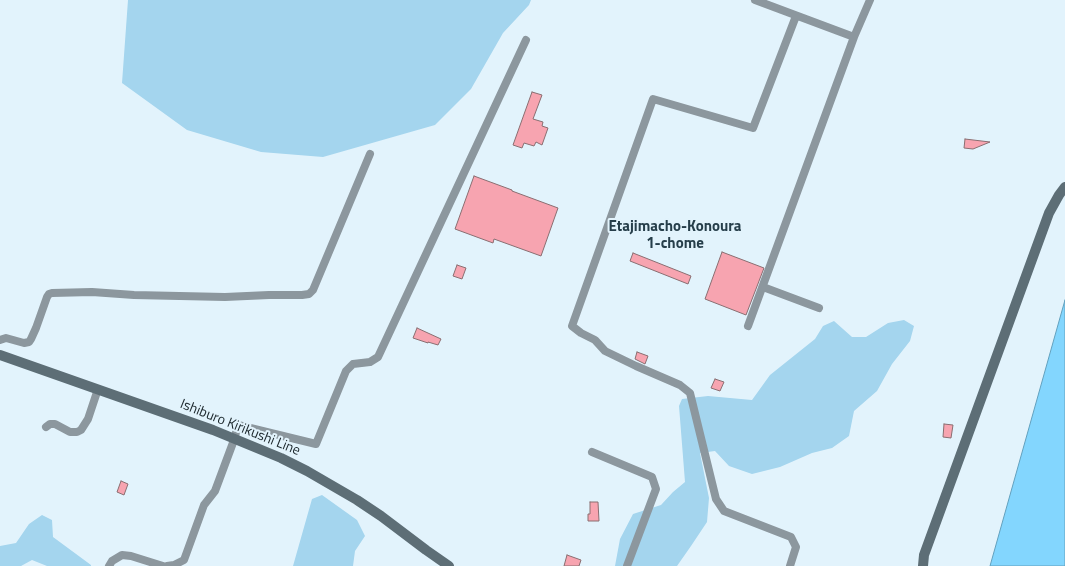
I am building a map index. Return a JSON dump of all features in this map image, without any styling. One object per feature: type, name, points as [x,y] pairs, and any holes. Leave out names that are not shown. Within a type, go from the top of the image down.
[{"type":"main road","points":[[923,566],[924,555],[1049,213],[1065,187]]},
{"type":"main road","name":"Ishiburo Kirikushi Line","points":[[0,354],[213,430],[234,440],[281,458],[332,485],[381,516],[449,566]]},
{"type":"street","points":[[755,0],[854,37]]},
{"type":"street","points":[[748,326],[854,37],[870,0]]},
{"type":"street","points":[[790,566],[796,547],[791,537],[724,511],[716,499],[690,393],[680,385],[606,351],[595,340],[581,333],[572,326],[653,99],[753,128],[796,16]]},
{"type":"street","points":[[167,566],[174,565],[184,560],[204,504],[215,491],[238,425],[316,444],[346,371],[353,364],[370,362],[378,357],[526,40]]},
{"type":"street","points":[[0,340],[6,338],[24,343],[28,342],[36,328],[47,297],[52,293],[92,292],[134,295],[225,297],[309,294],[313,290],[370,154]]},
{"type":"street","points":[[763,287],[819,308]]},
{"type":"street","points":[[46,427],[50,424],[55,424],[70,432],[77,432],[81,430],[88,419],[98,390]]},
{"type":"street","points":[[592,452],[652,477],[656,489],[627,566]]},
{"type":"street","points":[[109,566],[112,561],[122,555],[131,556],[163,566]]},
{"type":"shaded area","points":[[128,0],[531,0],[529,5],[503,33],[471,89],[435,125],[323,157],[261,152],[187,130],[122,83]]},
{"type":"shaded area","points":[[1065,300],[1065,566],[990,566]]},
{"type":"shaded area","points":[[904,320],[914,326],[910,341],[892,364],[877,391],[854,411],[849,436],[832,448],[812,453],[780,467],[752,474],[729,466],[715,451],[700,453],[709,498],[707,522],[677,566],[615,566],[620,539],[633,514],[661,505],[685,482],[679,406],[682,399],[708,396],[752,400],[770,375],[815,339],[823,326],[834,321],[852,337],[866,337],[888,323]]},
{"type":"shaded area","points":[[322,495],[357,520],[365,536],[355,551],[353,566],[293,566],[312,499]]},
{"type":"shaded area","points":[[42,515],[52,520],[53,537],[91,566],[47,566],[32,560],[21,566],[0,566],[0,546],[16,543],[29,524]]},
{"type":"building","points":[[532,92],[542,95],[533,119],[543,122],[542,126],[548,128],[542,145],[536,142],[534,146],[524,143],[522,148],[513,145]]},
{"type":"building","points":[[965,139],[990,142],[973,149],[964,148]]},
{"type":"building","points":[[474,176],[558,208],[541,256],[494,239],[493,243],[455,229]]},
{"type":"building","points":[[722,252],[764,268],[746,315],[705,299]]},
{"type":"building","points":[[633,253],[691,276],[688,284],[630,261]]},
{"type":"building","points":[[457,265],[466,268],[462,279],[453,276]]},
{"type":"building","points":[[417,328],[441,339],[438,345],[413,338]]},
{"type":"building","points":[[637,352],[648,356],[645,364],[635,359]]},
{"type":"building","points":[[715,379],[724,382],[720,391],[711,388]]},
{"type":"building","points":[[944,424],[953,425],[951,438],[943,437]]},
{"type":"building","points":[[121,481],[128,484],[124,495],[117,492]]},
{"type":"building","points":[[590,502],[598,502],[599,521],[588,521],[588,514],[590,514]]},
{"type":"building","points":[[567,555],[581,560],[579,566],[564,566]]},
{"type":"district","name":"Etajimacho-Konoura 1-chome","points":[[675,236]]}]
